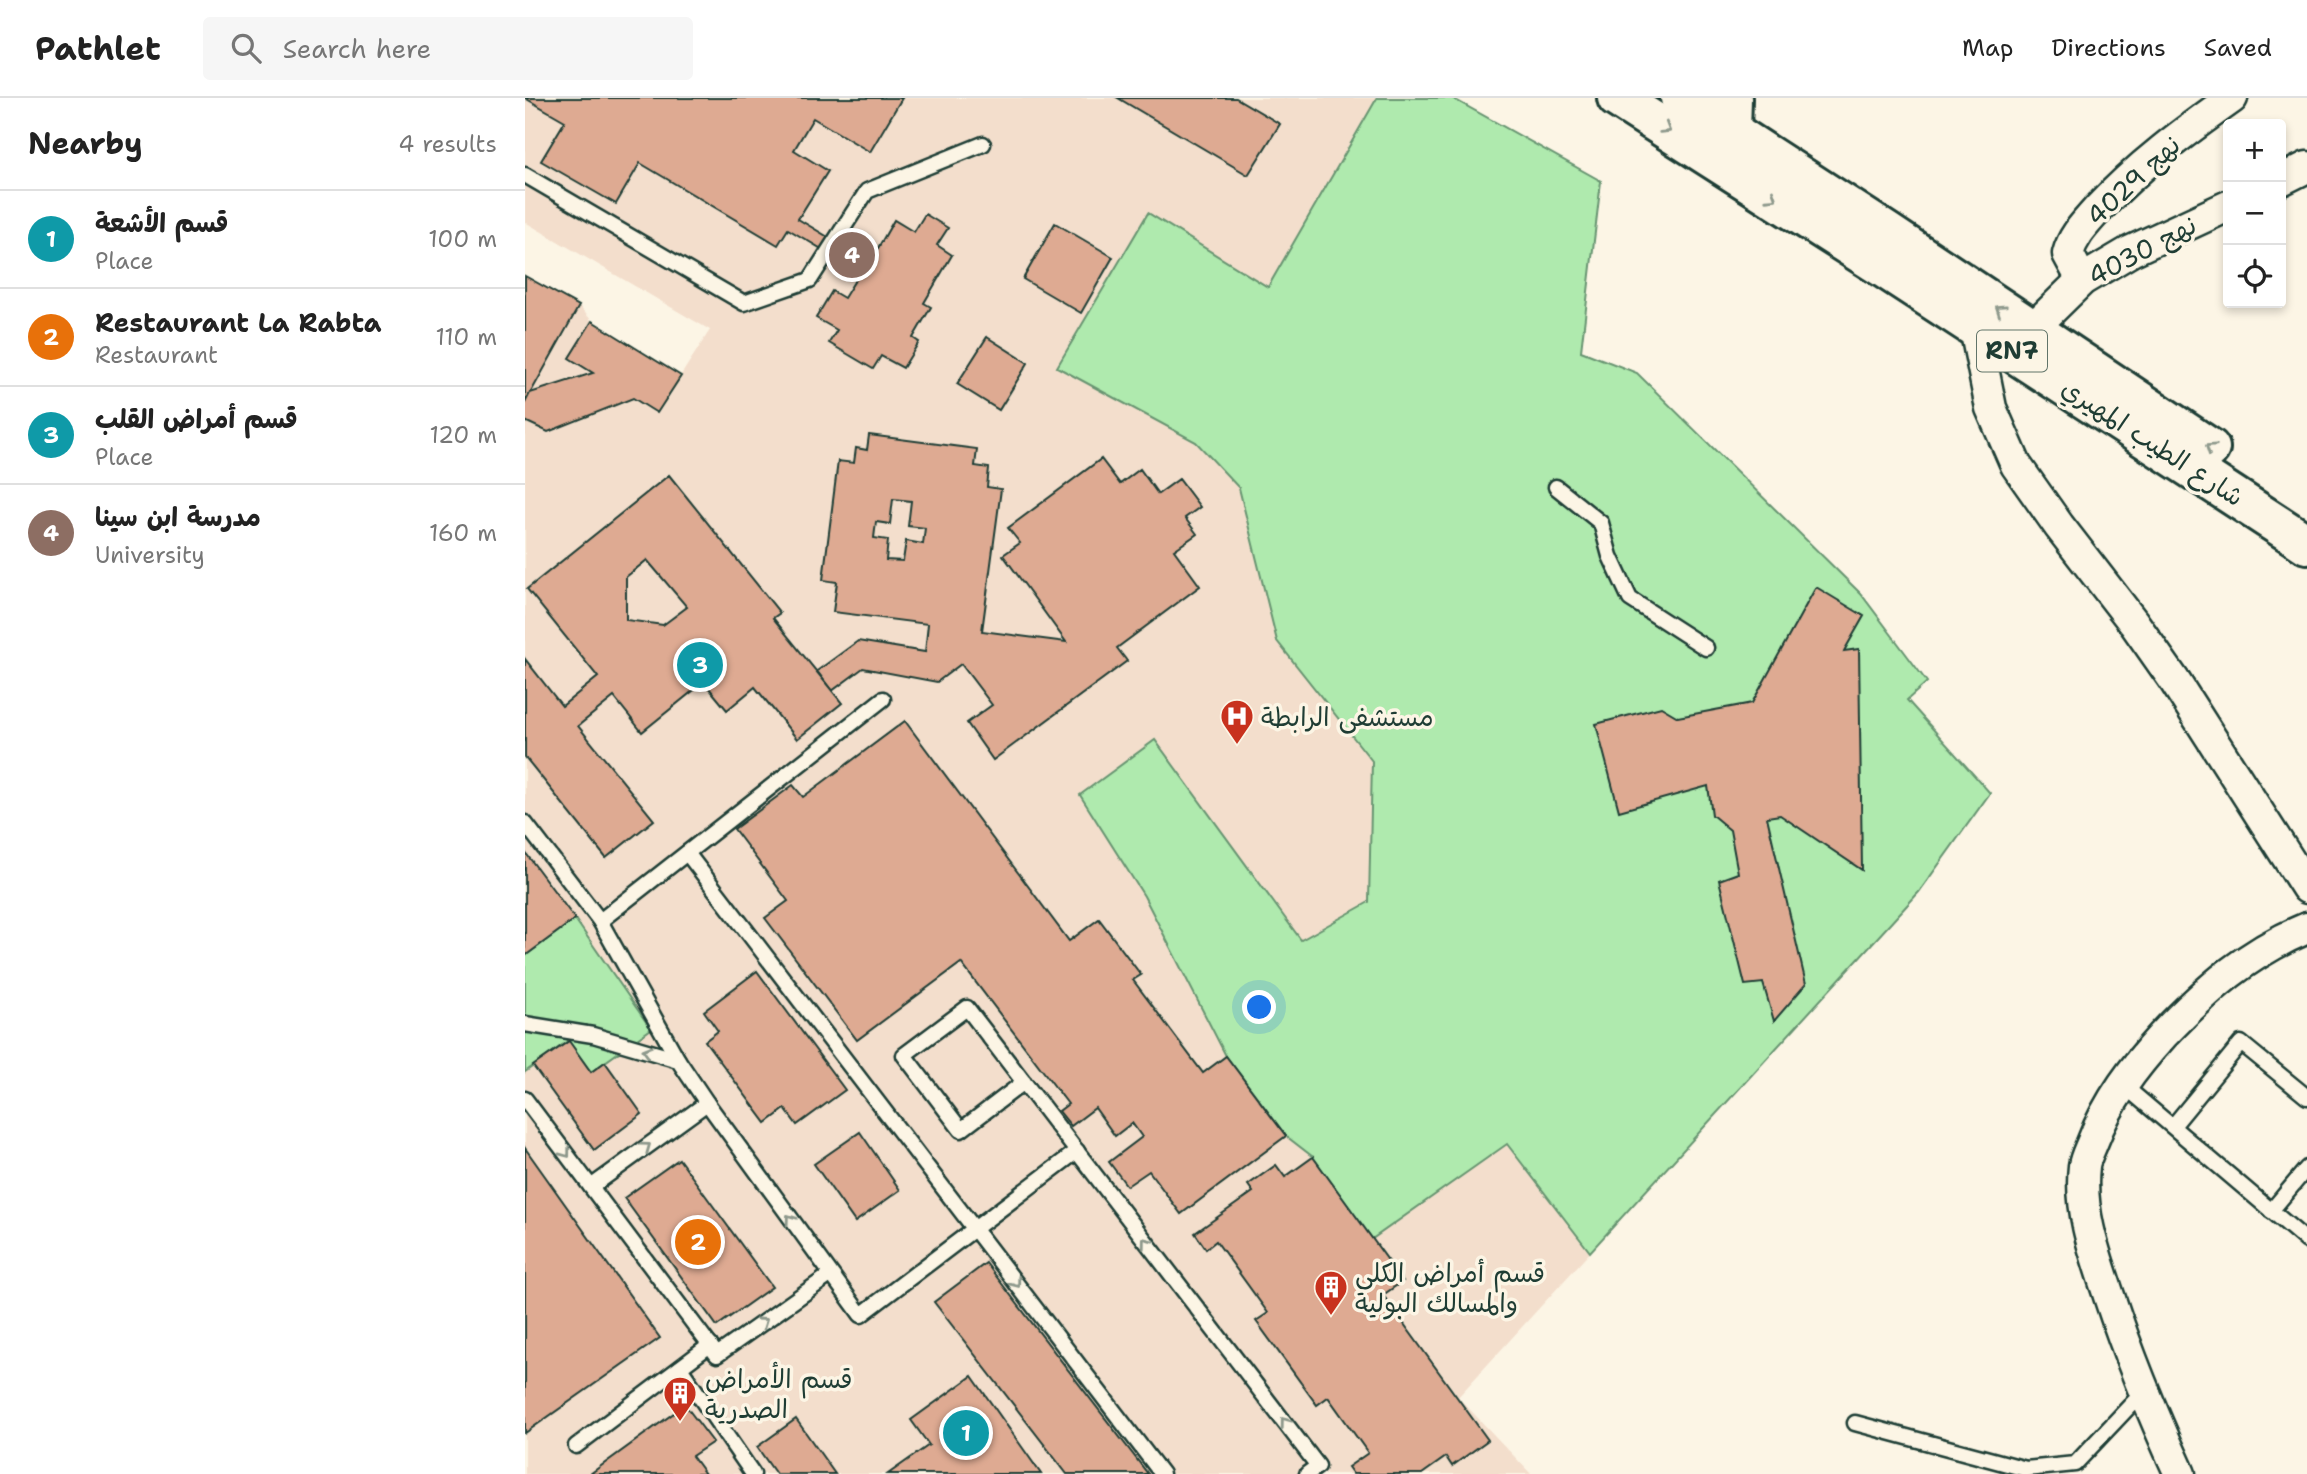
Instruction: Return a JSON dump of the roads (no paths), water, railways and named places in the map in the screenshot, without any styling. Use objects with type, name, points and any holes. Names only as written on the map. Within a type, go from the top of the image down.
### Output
[{"type":"main road","name":"RN7","points":[[1617,98],[1726,130]]},
{"type":"main road","name":"RN7","points":[[1680,98],[1726,130]]},
{"type":"main road","name":"شارع الطيب المهيري","points":[[1726,130],[1975,328],[2307,544]]},
{"type":"main road","name":"شارع الطيب المهيري","points":[[1726,130],[1888,233],[2307,514]]},
{"type":"street","name":"نهج 4029","points":[[2082,280],[2068,254],[2079,230],[2125,181],[2174,139],[2232,98]]},
{"type":"street","points":[[2286,178],[2307,167]]},
{"type":"street","name":"نهج 4030","points":[[2031,330],[2082,280],[2131,251],[2223,208]]},
{"type":"street","points":[[1975,328],[1991,408],[2016,465],[2174,680],[2307,888]]},
{"type":"street","points":[[2180,1474],[2143,1392],[2094,1253],[2084,1210],[2084,1164],[2099,1123],[2122,1084],[2200,996],[2251,957],[2280,939],[2307,928]]},
{"type":"lane","points":[[525,175],[744,303],[810,280],[867,191],[983,144]]},
{"type":"lane","points":[[1556,487],[1601,523],[1610,556],[1630,599],[1706,648]]},
{"type":"lane","points":[[600,921],[883,699]]},
{"type":"lane","points":[[525,823],[600,921],[678,1060],[707,1104],[861,1315],[1077,1151]]},
{"type":"lane","points":[[687,853],[1163,1474]]},
{"type":"lane","points":[[1024,1082],[961,1130],[904,1055],[967,1008],[1024,1082],[1077,1151],[1314,1471]]},
{"type":"lane","points":[[525,1024],[593,1035],[678,1060]]},
{"type":"lane","points":[[2173,1126],[2241,1043],[2307,1097]]},
{"type":"lane","points":[[2122,1084],[2307,1241]]},
{"type":"lane","points":[[525,1099],[717,1355],[830,1275]]},
{"type":"lane","points":[[591,1187],[707,1104]]},
{"type":"lane","points":[[2271,1211],[2307,1168]]},
{"type":"lane","points":[[576,1446],[710,1345]]},
{"type":"lane","points":[[680,1368],[753,1474]]},
{"type":"lane","points":[[1855,1423],[2026,1469],[2075,1464],[2143,1392]]},
{"type":"place","name":"مدرسة ابن سينا","points":[[852,255]]},
{"type":"place","name":"قسم أمراض القلب","points":[[700,665]]},
{"type":"place","name":"مستشفى الرابطة","points":[[1237,746]]},
{"type":"place","name":"Restaurant La Rabta","points":[[698,1242]]},
{"type":"place","name":"قسم أمراض الكلى والمسالك البولية","points":[[1331,1317]]},
{"type":"place","name":"قسم الأمراض الصدرية","points":[[680,1423]]},
{"type":"place","name":"قسم الأشعة","points":[[966,1433]]}]
